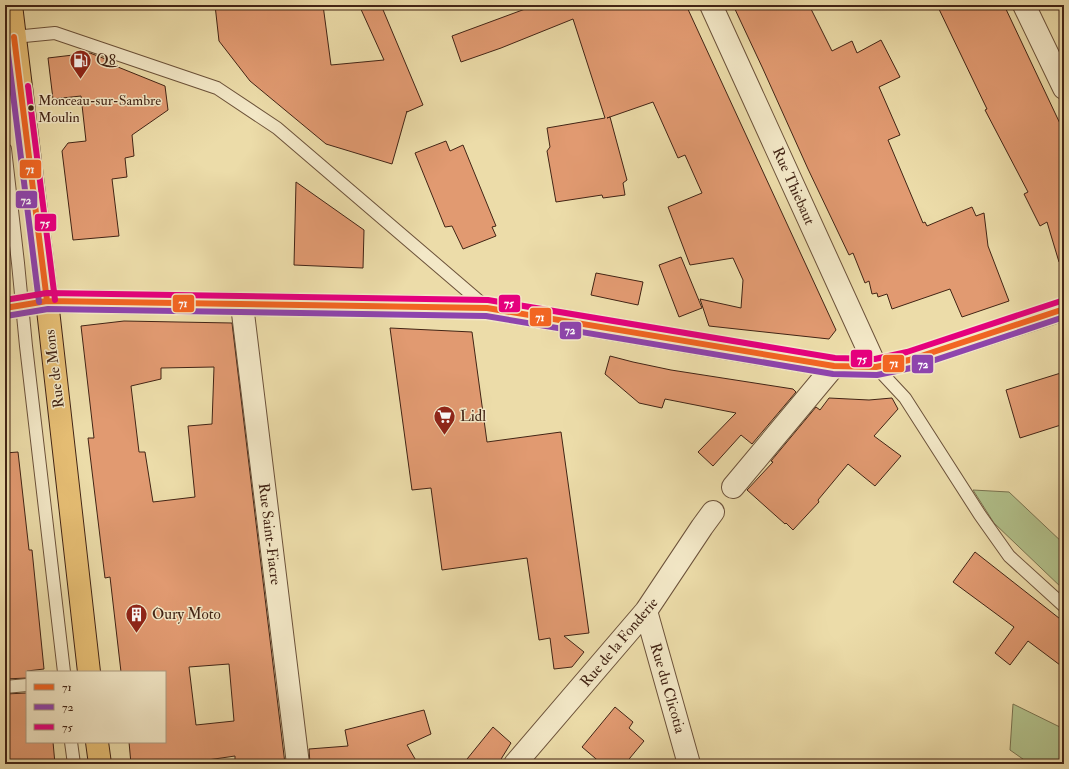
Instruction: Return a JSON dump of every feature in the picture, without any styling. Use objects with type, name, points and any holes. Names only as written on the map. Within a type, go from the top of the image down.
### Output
[{"type":"main road","name":"Rue de Mons","points":[[11,16],[47,301],[89,671]]},
{"type":"main road","points":[[97,743],[100,764]]},
{"type":"street","name":"Rue Thiebaut","points":[[711,5],[876,367]]},
{"type":"street","points":[[1024,5],[1064,88]]},
{"type":"street","points":[[47,301],[487,308],[834,366],[876,367],[909,360],[1064,309]]},
{"type":"street","name":"Rue Saint-Fiacre","points":[[242,305],[298,764]]},
{"type":"street","points":[[733,487],[834,366]]},
{"type":"street","name":"Rue de la Fonderie","points":[[515,764],[646,611],[713,512]]},
{"type":"street","name":"Rue du Clicotia","points":[[646,611],[689,764]]},
{"type":"lane","points":[[11,16],[55,33],[217,88],[277,128],[487,308]]},
{"type":"lane","points":[[5,149],[64,671]]},
{"type":"lane","points":[[5,308],[47,301]]},
{"type":"lane","points":[[876,367],[905,398],[980,515],[1009,556],[1064,606]]},
{"type":"lane","points":[[5,687],[26,684]]},
{"type":"lane","points":[[72,743],[74,764]]},
{"type":"green space","points":[[973,490],[1009,492],[1064,544],[1064,590],[994,523]]},
{"type":"green space","points":[[1013,704],[1064,729],[1064,764],[1030,764],[1010,750]]},
{"type":"building","points":[[215,5],[323,5],[331,65],[384,60],[359,5],[381,5],[423,105],[407,111],[392,164],[326,144],[250,81],[219,41]]},
{"type":"building","points":[[536,5],[686,5],[836,330],[829,339],[709,326],[700,299],[741,308],[743,280],[733,258],[690,265],[668,207],[702,193],[685,155],[678,158],[653,102],[607,118],[610,117],[627,180],[623,183],[625,195],[603,198],[602,195],[556,202],[547,151],[550,147],[547,128],[605,118],[573,19],[501,48],[461,62],[452,36]]},
{"type":"building","points":[[733,5],[809,5],[832,51],[852,41],[857,53],[881,40],[900,77],[879,87],[900,135],[888,140],[923,223],[925,222],[927,226],[972,207],[976,216],[984,213],[988,246],[1009,301],[962,317],[950,289],[892,309],[887,294],[878,297],[877,293],[872,294],[869,281],[865,283],[853,253],[849,255]]},
{"type":"building","points":[[937,5],[1004,5],[1064,132],[1064,261],[1059,262],[1047,222],[1040,226],[1024,194],[1028,192],[985,110],[987,109]]},
{"type":"building","points":[[90,53],[108,60],[108,63],[165,86],[168,110],[132,135],[134,156],[125,158],[127,177],[112,179],[119,236],[73,240],[62,151],[68,143],[86,141],[81,96],[53,99],[48,58]]},
{"type":"building","points":[[446,141],[450,151],[463,145],[496,226],[492,227],[496,236],[463,249],[452,226],[445,227],[415,153]]},
{"type":"building","points":[[296,182],[364,230],[363,268],[294,265]]},
{"type":"building","points":[[681,257],[702,308],[679,317],[659,265]]},
{"type":"building","points":[[596,273],[643,282],[638,305],[591,295]]},
{"type":"building","points":[[124,321],[232,323],[285,764],[235,764],[235,756],[180,764],[131,764],[129,743],[166,743],[166,671],[121,671],[110,577],[105,578],[88,438],[94,438],[81,326]],"holes":[[[214,367],[212,424],[188,426],[195,497],[153,502],[145,452],[139,452],[131,386],[161,379],[161,368]],[[229,664],[234,721],[196,725],[189,667]]]},
{"type":"building","name":"Lidl","points":[[390,328],[472,332],[487,442],[561,432],[589,633],[564,636],[584,652],[572,667],[554,669],[550,638],[539,640],[527,558],[442,570],[431,488],[412,490]]},
{"type":"building","points":[[610,356],[671,370],[793,389],[796,392],[752,444],[741,435],[713,466],[698,452],[736,413],[665,399],[662,408],[639,403],[605,374]]},
{"type":"building","points":[[1064,372],[1064,424],[1020,438],[1006,390]]},
{"type":"building","points":[[829,398],[869,400],[892,398],[898,409],[874,436],[901,456],[875,486],[848,464],[818,500],[819,502],[793,530],[747,490],[773,462],[771,461],[816,407],[820,410]]},
{"type":"building","points":[[18,452],[29,550],[32,550],[44,669],[26,671],[26,678],[5,679],[5,453]]},
{"type":"building","points":[[975,552],[1064,622],[1064,668],[1028,641],[1010,665],[995,653],[1014,627],[953,582]]},
{"type":"building","points":[[26,693],[26,743],[53,743],[55,764],[5,764],[5,694]]},
{"type":"building","points":[[615,707],[633,722],[629,728],[644,741],[625,764],[602,764],[582,747]]},
{"type":"building","points":[[424,710],[431,734],[407,745],[418,764],[310,764],[309,749],[348,746],[345,730]]},
{"type":"building","points":[[493,727],[511,743],[498,764],[463,764]]},
{"type":"transit line","name":"71","points":[[14,37],[47,301]]},
{"type":"transit line","name":"72","points":[[6,38],[39,302]]},
{"type":"transit line","name":"75","points":[[28,86],[55,300]]},
{"type":"transit line","name":"75","points":[[5,300],[47,293],[488,300],[835,358],[875,359],[907,352],[1061,301]]},
{"type":"transit line","name":"71","points":[[5,308],[47,301],[487,308],[834,366],[876,367],[909,360],[1064,309]]},
{"type":"transit line","name":"72","points":[[6,316],[48,309],[486,316],[833,374],[877,375],[911,368],[1064,317]]},
{"type":"place","name":"Q8","points":[[80,80]]},
{"type":"place","name":"Monceau-sur-Sambre Moulin","points":[[31,108]]},
{"type":"place","name":"Lidl","points":[[445,436]]},
{"type":"place","name":"Oury Moto","points":[[137,634]]}]
